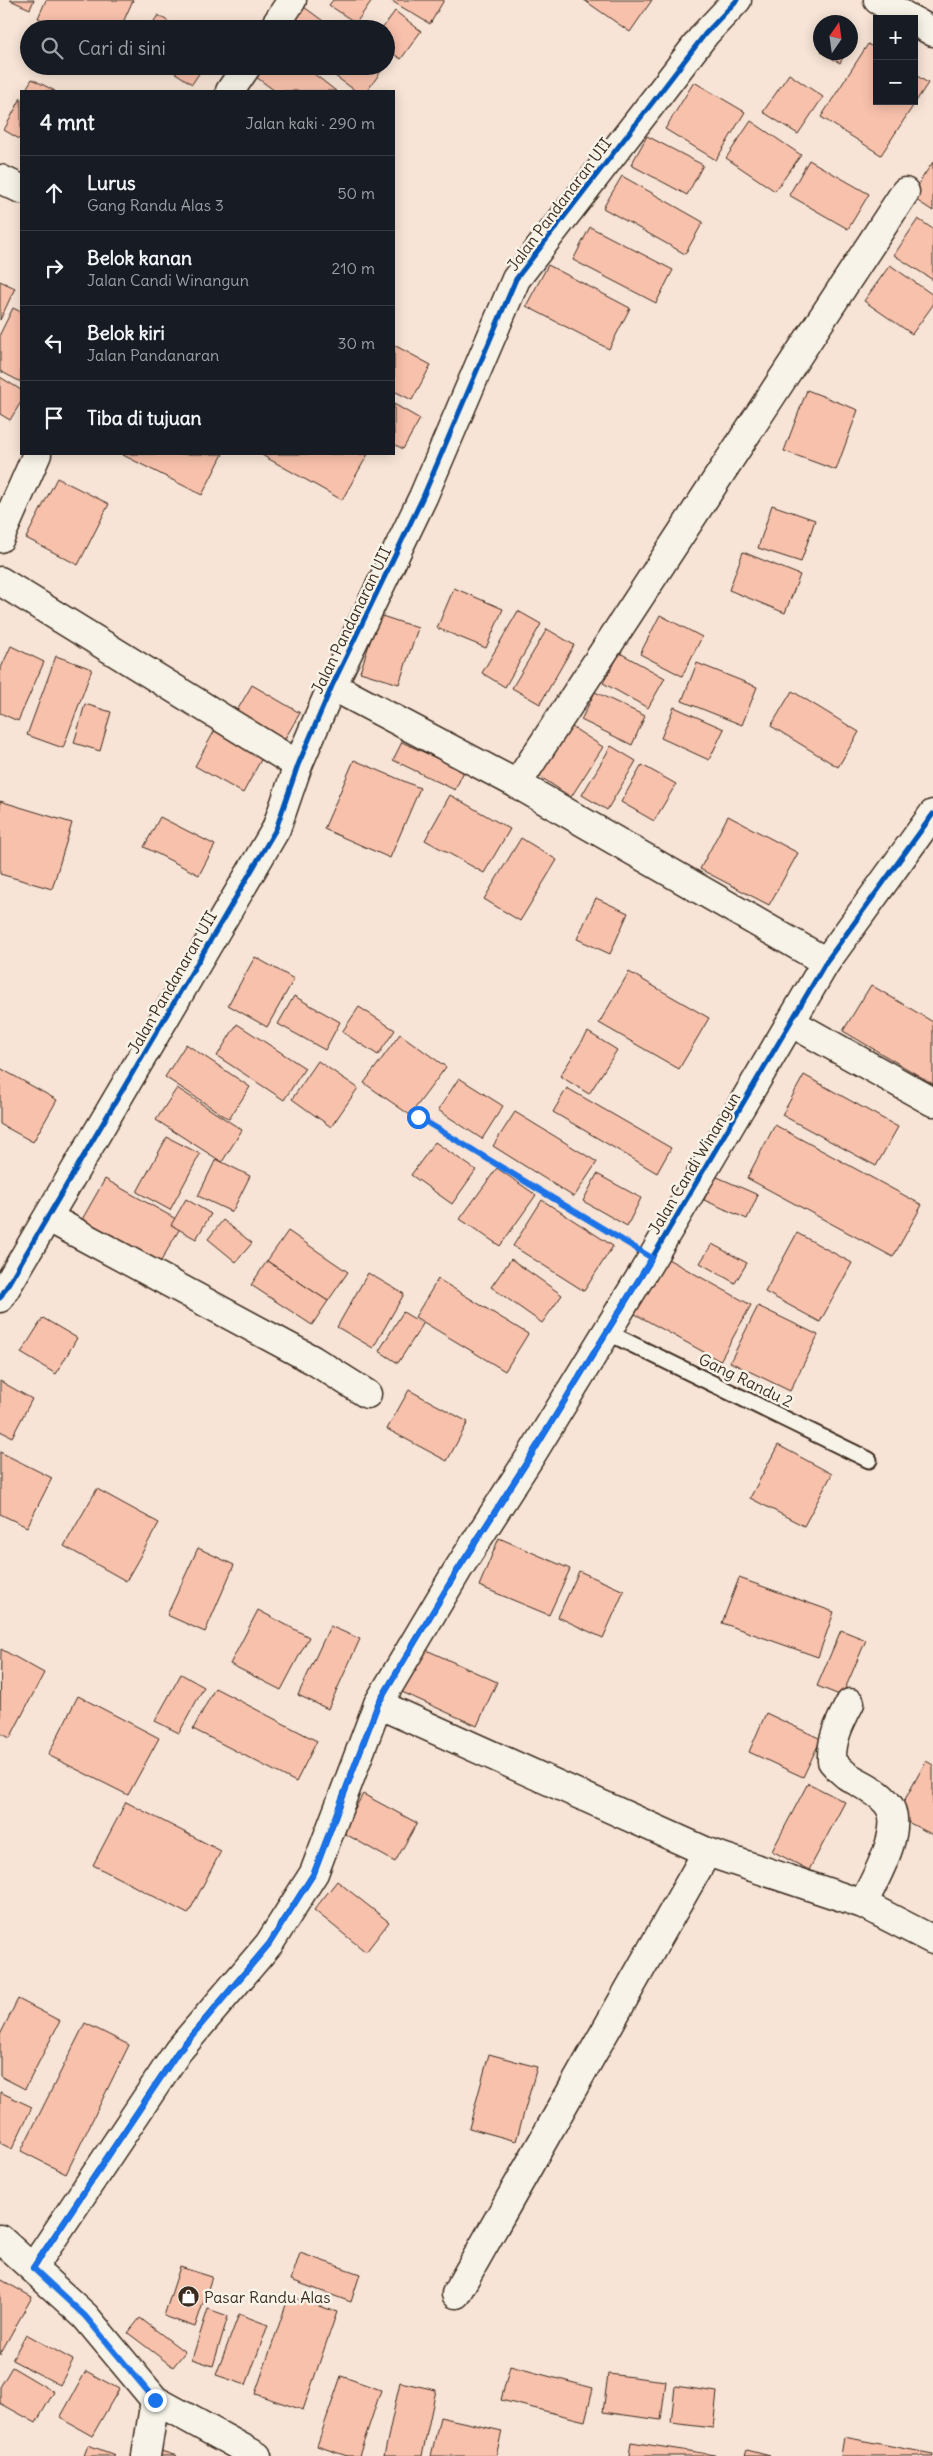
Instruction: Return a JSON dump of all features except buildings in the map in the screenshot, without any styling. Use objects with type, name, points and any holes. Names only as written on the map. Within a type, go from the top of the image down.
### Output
[{"type":"street","points":[[279,20],[292,0]]},
{"type":"street","name":"Jalan Pandanaran UII","points":[[0,1298],[276,829],[298,765],[332,686],[423,497],[516,279],[694,48],[737,0]]},
{"type":"street","points":[[878,0],[903,15]]},
{"type":"street","points":[[918,23],[933,32]]},
{"type":"street","points":[[231,90],[241,75]]},
{"type":"street","points":[[0,179],[20,189]]},
{"type":"street","points":[[518,784],[905,192]]},
{"type":"street","points":[[0,538],[37,455]]},
{"type":"street","points":[[0,581],[298,765]]},
{"type":"street","points":[[332,686],[518,784],[826,962]]},
{"type":"street","name":"Jalan Candi Winangun","points":[[33,2268],[178,2052],[269,1944],[314,1873],[378,1704],[457,1571],[652,1258],[792,1023],[826,962],[933,814]]},
{"type":"street","points":[[792,1023],[933,1102]]},
{"type":"street","points":[[48,1218],[313,1360],[367,1394]]},
{"type":"street","points":[[850,1703],[839,1724],[831,1747],[832,1761],[845,1774],[868,1787],[887,1803],[894,1816],[893,1835],[863,1904]]},
{"type":"street","points":[[378,1704],[708,1852],[863,1904],[933,1940]]},
{"type":"street","points":[[456,2294],[708,1852]]},
{"type":"street","points":[[0,2239],[85,2316],[155,2400],[257,2456]]},
{"type":"street","points":[[146,2456],[155,2400]]},
{"type":"lane","name":"Gang Randu 2","points":[[607,1332],[869,1460]]},
{"type":"path","points":[[418,1117],[652,1258]]},
{"type":"cycle path","points":[[0,1298],[276,829],[298,765],[332,686],[423,497],[516,279],[705,34],[737,0]]},
{"type":"cycle path","points":[[33,2268],[178,2051],[269,1944],[314,1873],[378,1704],[457,1571],[532,1454],[652,1258],[826,962],[933,814]]},
{"type":"place","name":"Pasar Randu Alas","points":[[188,2297]]},
{"type":"route","points":[[155,2400],[85,2316],[33,2268],[178,2052],[269,1944],[314,1873],[378,1704],[457,1571],[532,1454],[652,1258],[418,1117]]}]
